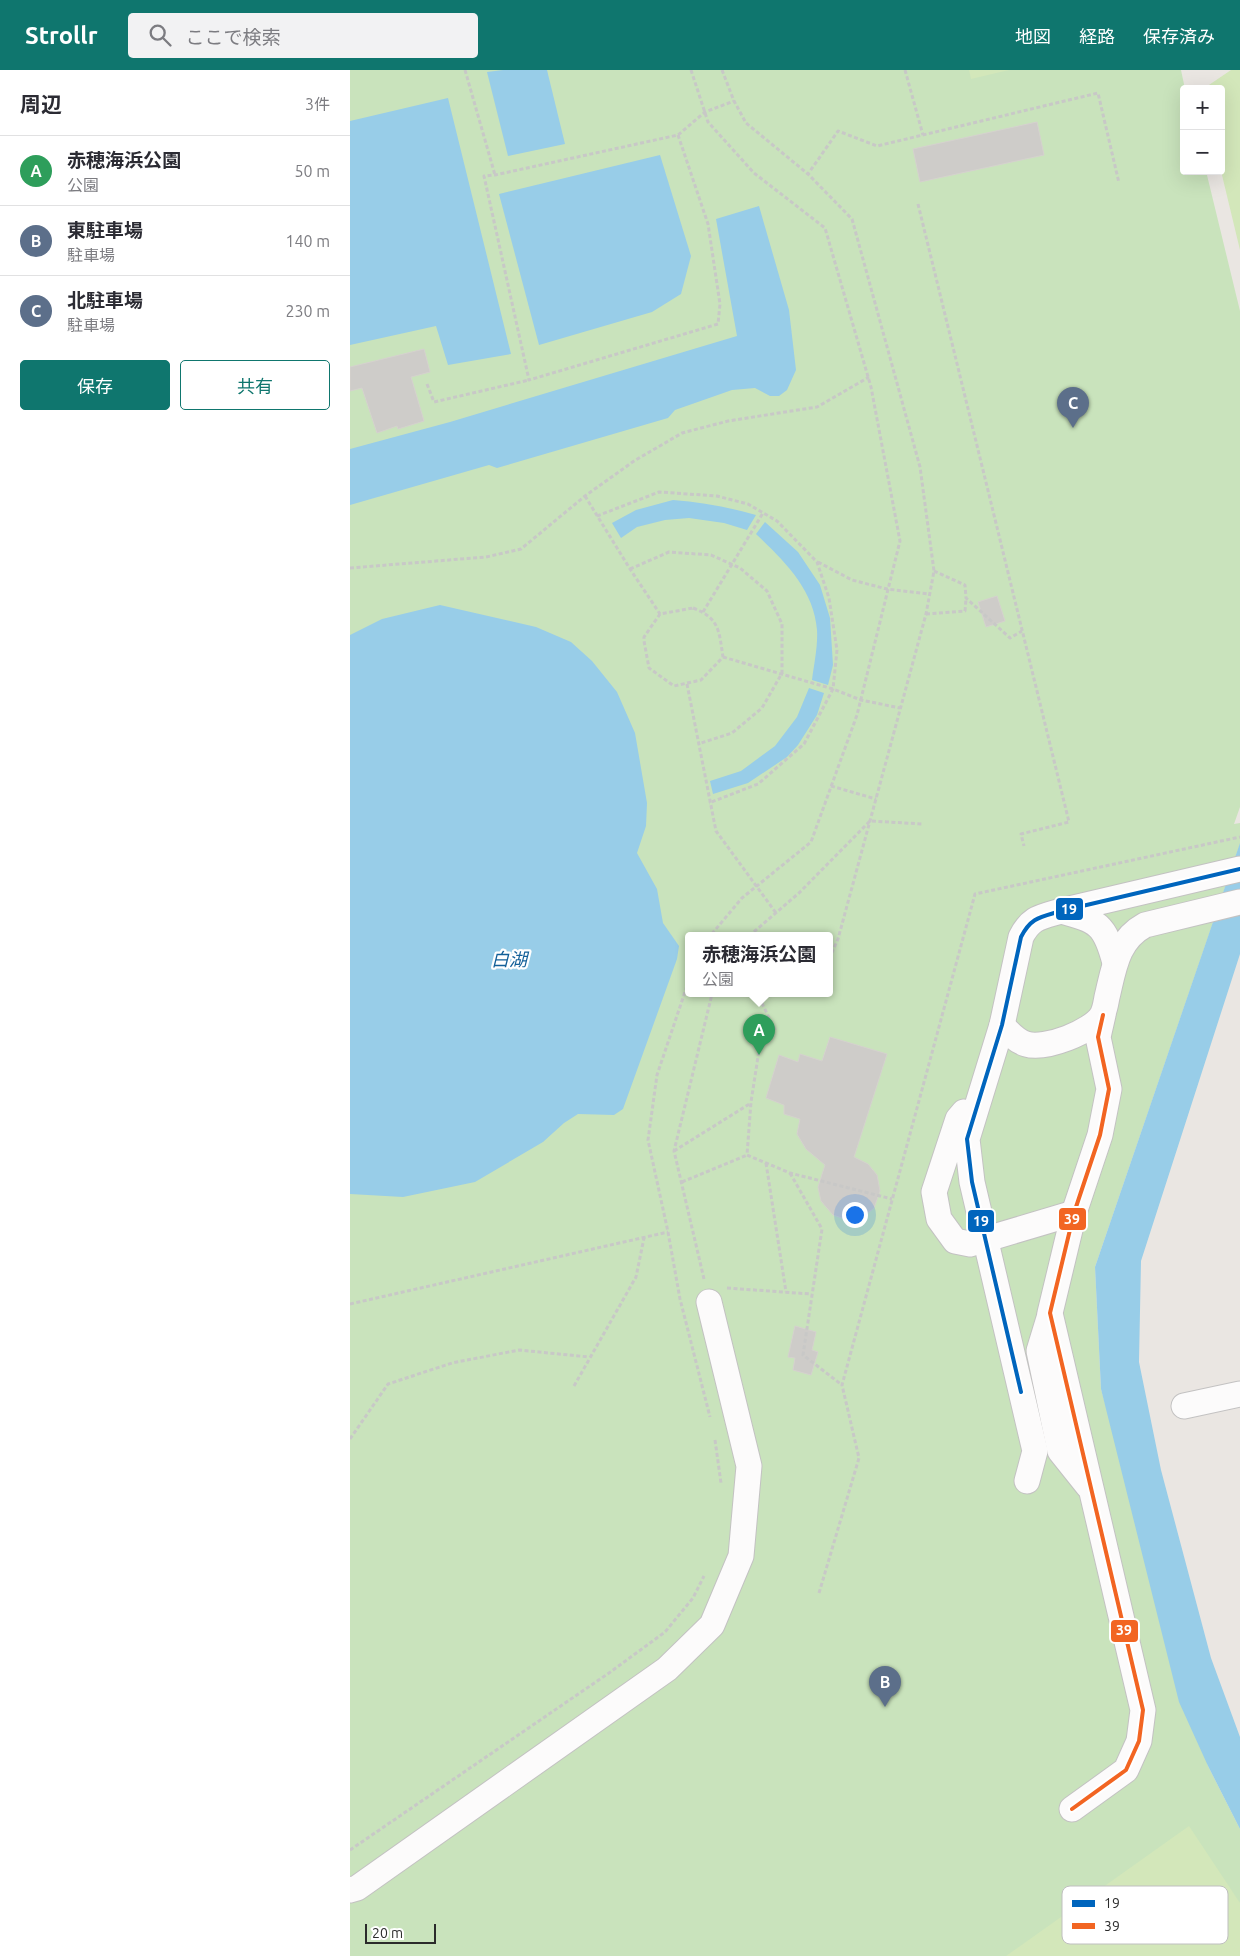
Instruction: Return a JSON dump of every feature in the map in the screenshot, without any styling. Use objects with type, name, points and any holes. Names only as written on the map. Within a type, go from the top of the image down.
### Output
[{"type":"street","points":[[1027,1481],[1035,1451],[972,1182],[967,1138],[1002,1026],[1021,937],[1026,926],[1034,920],[1061,911],[1231,871]]},
{"type":"street","points":[[1110,900],[1145,925]]},
{"type":"street","points":[[1072,1809],[1126,1770],[1139,1741],[1143,1710],[1093,1492],[1060,1450],[1039,1351],[1074,1213],[1100,1135],[1109,1089],[1098,1037],[1115,963],[1120,950],[1129,936],[1145,925],[1240,902]]},
{"type":"street","points":[[1061,911],[1088,918],[1097,924],[1107,936],[1115,963]]},
{"type":"street","points":[[1002,1026],[1018,1040],[1034,1045],[1056,1041],[1077,1034],[1095,1024],[1103,1014]]},
{"type":"street","points":[[981,1096],[958,1119],[934,1192],[939,1219],[955,1241],[970,1244],[1074,1213]]},
{"type":"street","points":[[350,1890],[357,1888],[667,1669],[712,1625],[742,1556],[749,1466],[707,1294]]},
{"type":"street","points":[[1184,1406],[1240,1394]]},
{"type":"path","points":[[465,70],[495,175]]},
{"type":"path","points":[[691,70],[708,122],[754,173],[825,228],[869,377],[900,541],[857,715],[811,842],[742,898],[713,932]]},
{"type":"path","points":[[722,70],[734,101],[746,123],[808,174],[852,219],[920,467],[934,571],[926,614],[838,939],[833,950]]},
{"type":"path","points":[[904,70],[923,135]]},
{"type":"path","points":[[808,174],[838,131],[877,146],[1098,93],[1119,183]]},
{"type":"path","points":[[529,380],[484,176],[678,135],[705,112],[734,101]]},
{"type":"path","points":[[427,384],[434,402],[529,380],[718,324],[720,304],[708,224],[678,135]]},
{"type":"path","points":[[918,204],[1069,822],[1021,834],[1024,846]]},
{"type":"path","points":[[350,568],[486,557],[521,549],[585,496],[634,461],[682,433],[728,420],[817,407],[869,377]]},
{"type":"path","points":[[597,516],[659,492],[717,496],[748,504],[777,521],[817,562],[852,580],[887,589],[929,594]]},
{"type":"path","points":[[585,496],[660,614]]},
{"type":"path","points":[[703,612],[763,513]]},
{"type":"path","points":[[630,569],[669,552],[711,555],[740,568],[767,591],[782,624],[782,673],[762,708],[732,733],[698,744]]},
{"type":"path","points":[[709,803],[758,784],[804,744],[833,689],[837,650],[829,598],[817,562]]},
{"type":"path","points":[[926,614],[965,611],[965,585],[934,571]]},
{"type":"path","points":[[966,598],[1010,638],[1022,631]]},
{"type":"path","points":[[693,608],[703,612],[718,626],[723,657],[701,680],[674,686],[649,668],[644,641],[660,614],[693,608]]},
{"type":"path","points":[[723,657],[782,673],[861,700],[900,708]]},
{"type":"path","points":[[687,684],[716,831],[755,887],[776,913]]},
{"type":"path","points":[[831,786],[876,799]]},
{"type":"path","points":[[754,932],[799,893],[870,822],[922,824]]},
{"type":"path","points":[[1234,838],[1240,837]]},
{"type":"path","points":[[685,992],[657,1075],[648,1140],[680,1299],[711,1422]]},
{"type":"path","points":[[711,997],[674,1151],[707,1294],[786,1292],[811,1294]]},
{"type":"path","points":[[747,1155],[751,1102],[760,1044],[775,1030],[759,997]]},
{"type":"path","points":[[674,1151],[751,1102]]},
{"type":"path","points":[[682,1182],[747,1155],[790,1173],[892,1199]]},
{"type":"path","points":[[766,1163],[786,1292]]},
{"type":"path","points":[[790,1173],[822,1229],[802,1355],[842,1385]]},
{"type":"path","points":[[350,1304],[668,1232]]},
{"type":"path","points":[[574,1386],[636,1277],[644,1238]]},
{"type":"path","points":[[350,1440],[388,1384],[452,1362],[519,1350],[589,1357]]},
{"type":"path","points":[[713,1432],[722,1490]]},
{"type":"path","points":[[350,1850],[609,1673],[665,1632],[693,1598],[708,1568]]},
{"type":"green space","points":[[350,70],[1181,70],[1184,85],[1180,85],[1180,175],[1207,175],[1240,311],[1240,807],[1234,824],[1240,823],[1240,844],[1095,1267],[1101,1389],[1208,1766],[1240,1829],[1240,1956],[350,1956]]},
{"type":"green space","points":[[969,70],[1009,70],[971,79]]},
{"type":"green space","points":[[1231,70],[1240,70],[1240,250],[1222,175],[1225,175],[1225,85],[1209,85]]},
{"type":"green space","points":[[1189,1826],[1240,1903],[1240,1956],[1006,1956],[1062,1916],[1062,1944],[1228,1944],[1228,1886],[1105,1886]]},
{"type":"water","points":[[547,70],[565,144],[508,156],[487,72]]},
{"type":"water","points":[[448,98],[511,354],[448,365],[436,326],[350,345],[350,121]]},
{"type":"water","points":[[660,155],[691,256],[681,294],[652,312],[539,345],[499,194]]},
{"type":"water","points":[[759,206],[789,310],[796,370],[787,390],[779,396],[770,396],[755,388],[732,390],[675,410],[668,418],[497,468],[489,465],[350,505],[350,449],[450,422],[737,336],[716,219]]},
{"type":"water","points":[[673,500],[714,505],[756,515],[747,530],[724,523],[689,518],[665,520],[637,527],[621,538],[612,523],[636,510]]},
{"type":"water","points":[[765,522],[798,552],[820,585],[830,618],[833,665],[828,685],[812,680],[817,630],[815,615],[810,601],[796,576],[756,534]]},
{"type":"water","name":"白湖","points":[[440,605],[536,627],[571,642],[592,661],[617,692],[635,733],[647,803],[646,826],[637,853],[657,889],[663,923],[679,946],[677,959],[623,1109],[614,1115],[578,1114],[564,1123],[543,1142],[475,1182],[403,1197],[350,1194],[350,635],[382,619]]},
{"type":"water","points":[[809,688],[824,693],[817,715],[798,745],[787,757],[748,783],[713,794],[710,781],[741,771],[775,746],[797,717]]},
{"type":"water","points":[[1240,843],[1240,954],[1141,1261],[1139,1362],[1161,1470],[1211,1658],[1240,1737],[1240,1829],[1208,1766],[1179,1702],[1101,1389],[1095,1267]]},
{"type":"building","points":[[1037,122],[1044,155],[920,182],[913,149]]},
{"type":"building","points":[[424,349],[430,372],[411,377],[424,421],[398,429],[397,426],[377,433],[362,388],[350,391],[350,367]]},
{"type":"building","points":[[997,596],[1005,621],[986,627],[978,602]]},
{"type":"building","points":[[830,1037],[887,1054],[854,1157],[868,1164],[877,1175],[880,1191],[874,1208],[864,1216],[845,1219],[833,1215],[821,1201],[818,1187],[825,1165],[806,1149],[797,1134],[800,1119],[784,1114],[784,1105],[766,1098],[779,1055],[798,1062],[800,1054],[822,1061]]},
{"type":"building","points":[[795,1326],[816,1332],[812,1350],[818,1352],[811,1375],[793,1370],[795,1358],[788,1357]]},
{"type":"transit line","name":"19","points":[[1021,1392],[972,1182],[967,1139],[1002,1025],[1021,937],[1029,925],[1037,919],[1048,915],[1240,869]]},
{"type":"transit line","name":"39","points":[[1072,1809],[1126,1770],[1139,1741],[1143,1710],[1050,1313],[1074,1213],[1100,1135],[1109,1089],[1098,1037],[1103,1015]]},
{"type":"place","name":"北駐車場","points":[[1073,428]]},
{"type":"place","name":"赤穂海浜公園","points":[[759,1055]]},
{"type":"place","name":"東駐車場","points":[[885,1707]]}]
